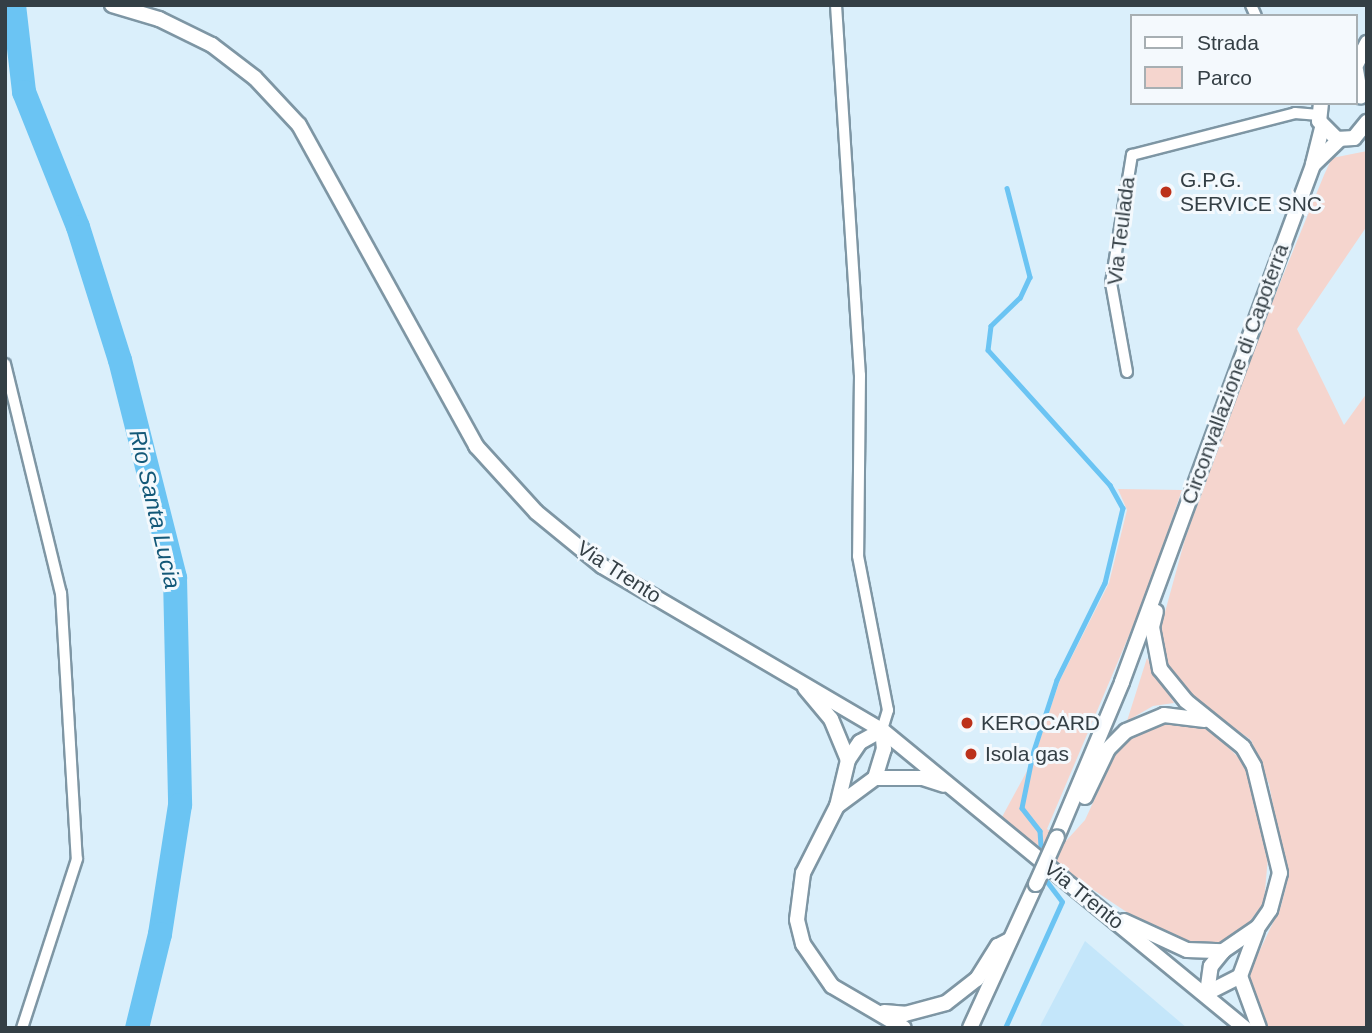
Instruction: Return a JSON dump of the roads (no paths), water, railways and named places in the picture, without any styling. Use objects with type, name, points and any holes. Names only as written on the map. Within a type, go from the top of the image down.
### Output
[{"type":"street","points":[[836,5],[860,375],[858,556],[888,710],[882,730],[884,749],[875,778],[837,806]]},
{"type":"street","name":"Via Trento","points":[[117,7],[138,9],[212,45],[254,78],[299,125],[476,446],[536,512],[602,566],[882,730],[1207,993],[1245,1028]]},
{"type":"street","points":[[1358,63],[1367,43]]},
{"type":"street","points":[[1358,80],[1361,99]]},
{"type":"street","points":[[1319,112],[1354,139]]},
{"type":"street","name":"Circonvallazione di Capoterra","points":[[1168,559],[1313,165],[1319,112]]},
{"type":"street","name":"Via Teulada","points":[[1126,372],[1111,283],[1132,155],[1295,113],[1319,112]]},
{"type":"street","points":[[1313,165],[1354,139],[1367,122]]},
{"type":"street","points":[[5,364],[61,593],[77,859],[22,1028]]},
{"type":"street","points":[[1168,559],[1169,576],[1152,627],[1154,648],[1172,687],[1243,747],[1254,766],[1279,856],[1278,890],[1258,927],[1240,976],[1259,1028]]},
{"type":"street","points":[[970,1028],[1069,813],[1168,559]]},
{"type":"street","points":[[797,679],[831,719],[848,760]]},
{"type":"street","points":[[1069,813],[1085,797],[1108,749],[1126,731],[1164,715],[1212,721]]},
{"type":"street","points":[[882,730],[860,742],[848,760],[837,806],[803,873],[797,920],[815,966],[851,1001],[904,1028]]},
{"type":"street","points":[[875,778],[923,778],[954,788]]},
{"type":"street","points":[[1108,915],[1187,950],[1223,951]]},
{"type":"street","points":[[1207,993],[1211,966],[1223,951],[1258,927]]},
{"type":"street","points":[[874,1012],[905,1014],[946,1003],[977,979],[998,946],[1010,940]]},
{"type":"street","points":[[1207,993],[1240,976]]},
{"type":"waterway","name":"Rio Santa Lucia","points":[[14,5],[24,92],[78,227],[120,360],[175,578],[180,805],[160,934],[137,1028]]},
{"type":"waterway","points":[[1007,188],[1030,277],[1020,298],[991,326],[988,350],[1110,485],[1123,508],[1105,583],[1057,680],[1033,754],[1022,808],[1040,831],[1041,845]]},
{"type":"waterway","points":[[1005,1028],[1062,902],[1046,881]]},
{"type":"place","name":"G.P.G. SERVICE SNC","points":[[1166,192]]},
{"type":"place","name":"KEROCARD","points":[[967,723]]},
{"type":"place","name":"Isola gas","points":[[971,754]]}]
